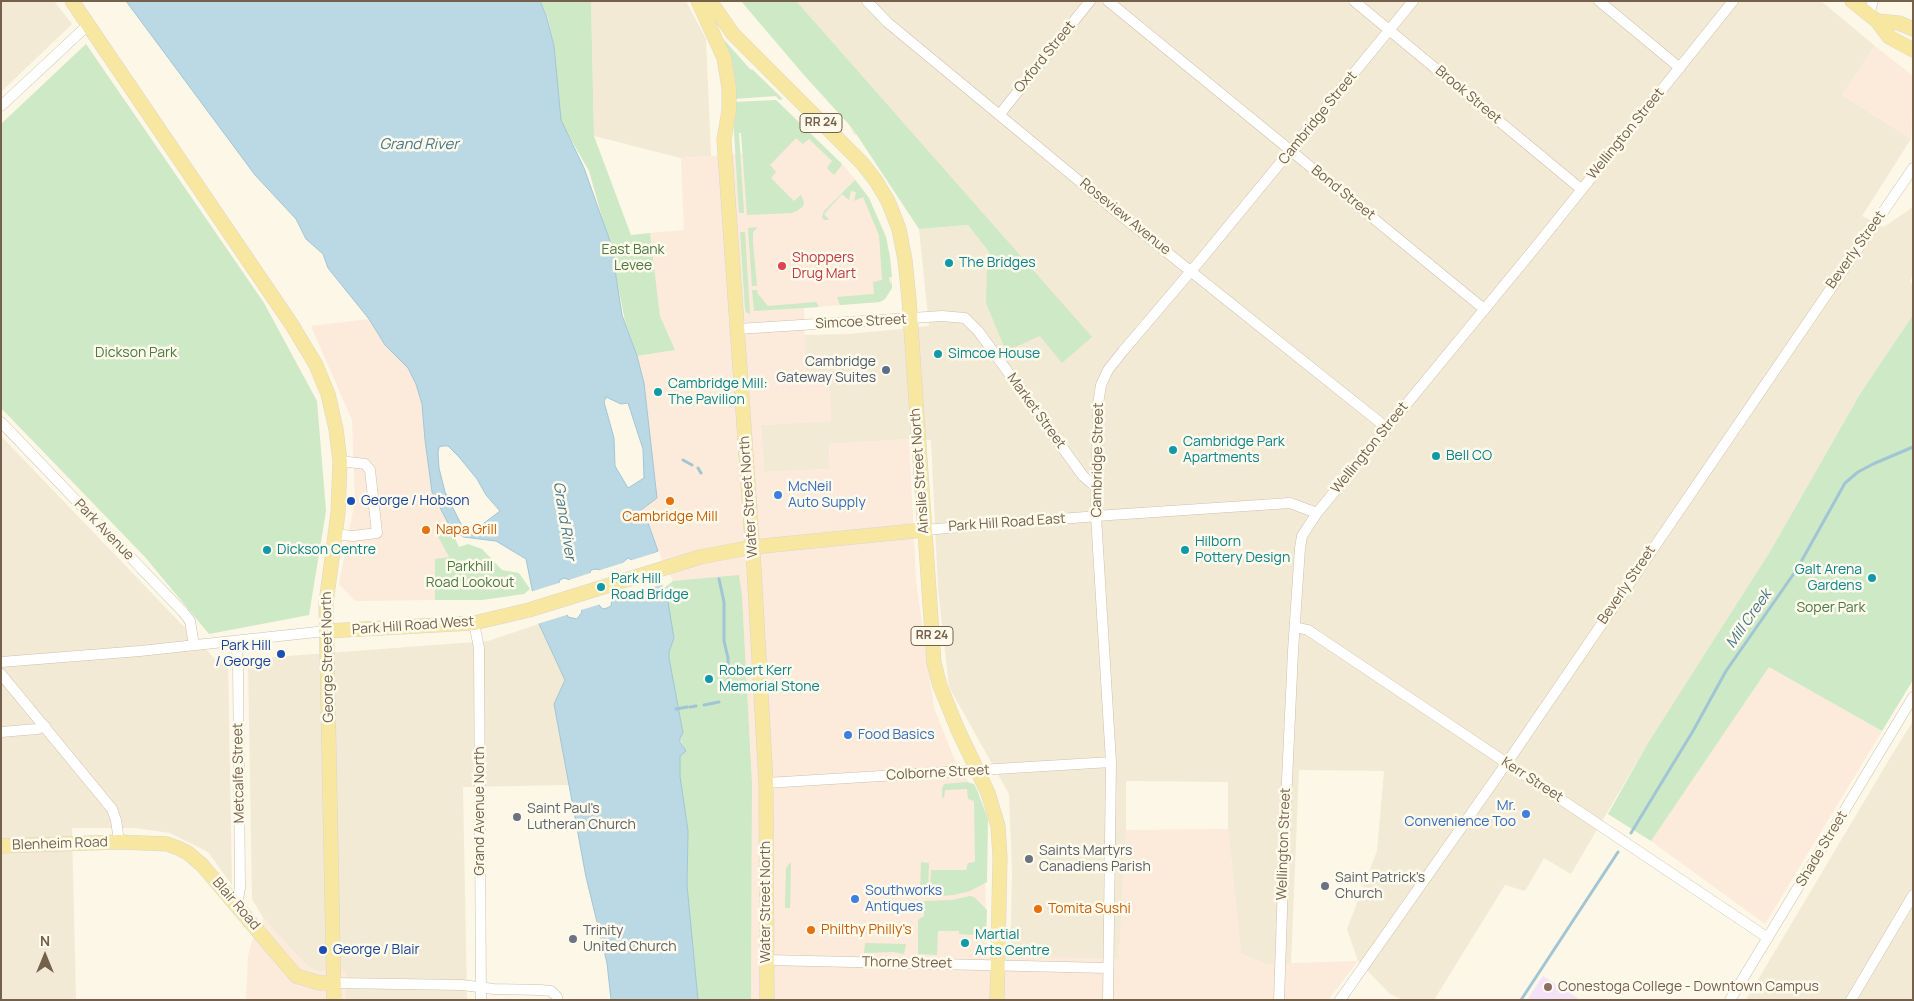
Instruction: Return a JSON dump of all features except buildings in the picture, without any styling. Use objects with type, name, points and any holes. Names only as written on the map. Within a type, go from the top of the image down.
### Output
[{"type":"main road","name":"George Street North","points":[[72,1],[292,325],[316,365],[328,394],[336,429],[340,461],[338,512],[327,585],[326,631],[334,1000]]},
{"type":"main road","name":"Water Street North","points":[[698,1],[724,58],[729,88],[729,110],[724,140],[738,329],[766,783],[767,1000]]},
{"type":"main road","name":"Ainslie Street North","points":[[710,1],[733,34],[862,163],[888,201],[899,229],[905,260],[911,319],[934,663],[940,686],[958,730],[988,793],[998,826],[1000,857],[997,1000]]},
{"type":"main road","points":[[1852,1],[1913,29]]},
{"type":"main road","points":[[1873,12],[1889,37],[1913,50]]},
{"type":"main road","name":"Park Hill Road East","points":[[667,566],[700,557],[752,547],[924,530]]},
{"type":"main road","name":"Park Hill Road West","points":[[326,631],[474,623],[529,610],[667,566]]},
{"type":"main road","name":"Blair Road","points":[[119,842],[167,844],[188,853],[202,865],[296,976],[320,983],[334,983]]},
{"type":"main road","name":"Blenheim Road","points":[[1,846],[119,842]]},
{"type":"street","name":"Roseview Avenue","points":[[867,1],[887,22],[1119,214],[1387,428]]},
{"type":"street","name":"Oxford Street","points":[[1000,114],[1090,1]]},
{"type":"street","name":"Bond Street","points":[[1108,1],[1484,309]]},
{"type":"street","name":"Brook Street","points":[[1354,1],[1581,189]]},
{"type":"street","name":"Cambridge Street","points":[[1108,1000],[1111,762],[1096,516],[1098,404],[1101,385],[1108,370],[1118,357],[1291,151],[1413,1]]},
{"type":"street","points":[[1599,1],[1680,68]]},
{"type":"street","name":"Wellington Street","points":[[1279,1000],[1285,824],[1295,627],[1300,542],[1304,531],[1733,1]]},
{"type":"street","points":[[1,106],[88,24]]},
{"type":"street","name":"Beverly Street","points":[[1340,1000],[1506,763],[1913,168]]},
{"type":"street","name":"Simcoe Street","points":[[738,329],[942,316],[965,318],[979,332]]},
{"type":"street","name":"Market Street","points":[[979,332],[1083,476],[1096,487]]},
{"type":"street","name":"Park Avenue","points":[[1,422],[183,612],[190,621],[194,645]]},
{"type":"street","points":[[334,534],[353,536],[377,533],[370,470],[366,464],[340,461]]},
{"type":"street","name":"Park Hill Road East","points":[[924,530],[1290,503],[1317,513]]},
{"type":"street","name":"Grand Avenue North","points":[[474,623],[478,648],[481,1000]]},
{"type":"street","name":"Kerr Street","points":[[1295,627],[1308,630],[1768,938]]},
{"type":"street","name":"Park Hill Road West","points":[[1,662],[140,651],[326,631]]},
{"type":"street","name":"Metcalfe Street","points":[[236,641],[238,661],[240,888],[237,905]]},
{"type":"street","points":[[1,674],[46,726],[112,809],[116,820],[119,842]]},
{"type":"street","name":"Shade Street","points":[[1730,1000],[1913,697]]},
{"type":"street","points":[[1,732],[37,729],[46,726]]},
{"type":"street","name":"Colborne Street","points":[[766,783],[1111,762]]},
{"type":"street","points":[[1851,1000],[1913,895]]},
{"type":"street","name":"Thorne Street","points":[[766,960],[1108,968]]},
{"type":"street","name":"Blair Road","points":[[334,983],[466,985],[554,995]]},
{"type":"shaded area","points":[[1,1],[54,1],[72,24],[1,92]]},
{"type":"shaded area","points":[[591,1],[686,1],[706,39],[711,156],[681,158],[594,136]]},
{"type":"shaded area","points":[[793,1],[1821,1],[1875,46],[1842,95],[1911,139],[1862,216],[1884,227],[1913,207],[1913,273],[1910,282],[1913,285],[1913,315],[1860,394],[1771,550],[1648,743],[1571,874],[1544,858],[1525,891],[1505,885],[1434,1000],[1403,1000],[1390,994],[1358,961],[1347,929],[1377,851],[1384,771],[1299,770],[1291,964],[1266,964],[1241,954],[1228,830],[1228,782],[1126,781],[1126,830],[1119,959],[1010,958],[1012,873],[1009,794],[949,687],[938,589],[931,440],[909,439],[829,444],[830,469],[764,472],[761,425],[831,421],[828,372],[805,373],[804,335],[850,334],[929,326],[919,229],[968,225],[989,252],[987,267],[1040,336],[1091,337],[904,127],[854,135]]},
{"type":"shaded area","points":[[1875,46],[1913,76],[1911,139],[1842,95]]},
{"type":"shaded area","points":[[776,100],[842,164],[869,198],[886,237],[890,257],[892,288],[885,299],[880,302],[804,308],[805,372],[828,372],[831,421],[761,425],[764,472],[830,469],[829,444],[909,439],[916,581],[934,708],[953,756],[981,803],[987,956],[1119,959],[1126,830],[1228,829],[1241,954],[1266,964],[1358,961],[1328,1000],[751,1000],[752,783],[742,595],[739,576],[673,581],[658,551],[646,517],[644,518],[641,510],[657,498],[644,383],[637,356],[675,350],[660,316],[650,233],[684,230],[681,158],[743,154],[741,133],[734,133]]},
{"type":"shaded area","points":[[369,319],[385,345],[408,368],[416,384],[422,404],[432,492],[448,523],[436,533],[449,557],[435,559],[435,600],[355,601],[339,584],[355,501],[352,420],[311,326]]},
{"type":"shaded area","points":[[1,436],[216,660],[228,659],[232,885],[208,852],[170,833],[135,828],[72,828],[76,1000],[1,1000]]},
{"type":"shaded area","points":[[539,624],[566,680],[554,704],[569,785],[463,787],[467,1000],[346,1000],[346,971],[317,971],[307,966],[264,919],[252,899],[248,659],[488,641]]},
{"type":"shaded area","points":[[1769,667],[1882,731],[1765,924],[1651,841]]},
{"type":"shaded area","points":[[1913,721],[1913,1000],[1746,1000],[1890,758]]},
{"type":"shaded area","points":[[264,919],[307,966],[317,971],[346,971],[346,1000],[246,1000],[248,956],[257,923]]},
{"type":"shaded area","name":"Conestoga College - Downtown Campus","points":[[1543,976],[1578,998],[1576,1000],[1527,1000]]},
{"type":"green space","name":"East Bank Levee","points":[[540,1],[591,1],[594,136],[631,235],[650,233],[660,316],[675,350],[637,356],[625,321],[610,245],[589,171],[560,120],[554,46],[547,15]]},
{"type":"green space","points":[[741,1],[796,1],[1092,337],[1062,363],[1040,336],[1006,351],[986,303],[989,252],[968,225],[919,229],[853,129]]},
{"type":"green space","points":[[725,41],[750,69],[783,99],[779,100],[776,96],[734,99],[733,84],[735,78],[723,42]]},
{"type":"green space","name":"Dickson Park","points":[[86,44],[264,303],[317,401],[326,511],[309,615],[209,634],[145,557],[1,408],[1,124]]},
{"type":"green space","points":[[776,100],[842,164],[834,175],[827,168],[832,161],[809,139],[803,144],[796,138],[770,165],[776,172],[771,178],[794,201],[801,195],[804,202],[803,206],[791,213],[747,215],[741,133],[739,133],[744,213],[739,213],[734,102]]},
{"type":"green space","points":[[855,180],[869,198],[886,237],[892,277],[889,277],[892,288],[885,299],[880,302],[840,305],[837,297],[874,294],[873,282],[882,280],[879,235],[863,197],[854,201],[856,192],[851,191],[849,200],[842,194],[824,214],[829,220],[824,220],[822,217],[824,211]]},
{"type":"green space","points":[[758,227],[753,232],[757,286],[752,286],[748,228]]},
{"type":"green space","points":[[740,232],[745,232],[750,314],[746,312],[745,308]]},
{"type":"green space","points":[[752,290],[757,290],[768,306],[816,302],[819,307],[754,311]]},
{"type":"green space","name":"Soper Park","points":[[1913,315],[1913,680],[1882,731],[1769,667],[1651,841],[1608,814],[1648,743],[1771,550],[1860,394]]},
{"type":"green space","name":"Parkhill Road Lookout","points":[[448,523],[459,547],[468,544],[482,549],[502,570],[519,573],[530,589],[524,594],[482,600],[435,600],[435,559],[449,557],[436,533]]},
{"type":"green space","points":[[739,575],[742,595],[752,783],[751,1000],[698,1000],[687,885],[688,831],[680,776],[680,756],[684,748],[680,738],[683,733],[669,658],[674,638],[664,588],[673,581]]},
{"type":"green space","points":[[967,782],[974,784],[988,819],[987,882],[970,891],[930,897],[931,870],[966,870],[968,863],[975,862],[974,801],[968,799],[967,789],[945,790],[944,798],[942,797],[944,784]]},
{"type":"green space","points":[[791,862],[790,908],[785,908],[786,868]]},
{"type":"green space","points":[[921,862],[929,863],[928,891],[920,892]]},
{"type":"green space","points":[[970,896],[974,897],[987,910],[986,936],[959,934],[959,931],[938,931],[937,955],[918,954],[918,920],[924,916],[924,901],[952,900]]},
{"type":"green space","points":[[865,943],[906,944],[904,954],[893,952],[864,953]]},
{"type":"water","name":"Grand River","points":[[126,1],[540,1],[546,15],[554,46],[561,120],[584,168],[611,244],[622,315],[637,356],[644,383],[657,498],[641,510],[644,518],[646,517],[658,551],[652,554],[667,596],[674,638],[669,658],[683,733],[680,742],[686,751],[680,756],[680,776],[688,831],[687,885],[698,1000],[611,1000],[607,963],[586,877],[554,704],[565,680],[539,624],[526,559],[496,541],[463,537],[448,523],[432,492],[422,404],[416,384],[408,368],[385,345],[369,319],[328,268],[323,254],[306,239],[296,219],[255,175]],"holes":[[[606,397],[621,404],[628,403],[643,449],[644,478],[628,488],[615,466],[614,438],[604,402]],[[448,446],[459,457],[500,511],[475,530],[469,531],[463,528],[445,492],[439,468],[439,447]],[[628,558],[632,560],[643,590],[643,595],[638,599],[631,595],[622,563]],[[591,570],[601,570],[612,600],[611,606],[603,609],[599,605],[590,573]],[[564,578],[570,580],[582,612],[577,619],[568,617],[559,583]]]},
{"type":"pier","points":[[661,551],[655,554],[664,584],[641,591],[629,561]]},
{"type":"pier","points":[[626,562],[633,594],[610,601],[597,571]]},
{"type":"pier","points":[[593,572],[601,604],[578,611],[566,581]]},
{"type":"pier","points":[[562,582],[570,614],[537,624],[530,592]]},
{"type":"waterway","name":"Mill Creek","points":[[1631,833],[1693,731],[1726,671],[1797,569],[1845,483],[1858,472],[1873,464],[1913,447]]},
{"type":"waterway","points":[[683,460],[692,465]]},
{"type":"waterway","points":[[698,468],[701,473]]},
{"type":"waterway","points":[[719,579],[724,602],[724,641],[728,658],[728,682],[724,692]]},
{"type":"waterway","points":[[704,705],[719,702]]},
{"type":"waterway","points":[[690,707],[696,706]]},
{"type":"waterway","points":[[676,709],[687,707]]},
{"type":"waterway","name":"Mill Creek","points":[[1521,1000],[1618,852]]},
{"type":"place","name":"The Bridges","points":[[949,263]]},
{"type":"place","name":"Shoppers Drug Mart","points":[[782,266]]},
{"type":"place","name":"Simcoe House","points":[[938,354]]},
{"type":"place","name":"Cambridge Gateway Suites","points":[[886,370]]},
{"type":"place","name":"Cambridge Mill: The Pavilion","points":[[658,392]]},
{"type":"place","name":"Cambridge Park Apartments","points":[[1173,450]]},
{"type":"place","name":"Bell CO","points":[[1436,456]]},
{"type":"place","name":"McNeil Auto Supply","points":[[778,495]]},
{"type":"place","name":"George / Hobson","points":[[351,501]]},
{"type":"place","name":"Cambridge Mill","points":[[670,501]]},
{"type":"place","name":"Napa Grill","points":[[426,530]]},
{"type":"place","name":"Dickson Centre","points":[[267,550]]},
{"type":"place","name":"Hilborn Pottery Design","points":[[1185,550]]},
{"type":"place","name":"Galt Arena Gardens","points":[[1872,578]]},
{"type":"place","name":"Park Hill Road Bridge","points":[[601,587]]},
{"type":"place","name":"Park Hill / George","points":[[281,654]]},
{"type":"place","name":"Robert Kerr Memorial Stone","points":[[709,679]]},
{"type":"place","name":"Food Basics","points":[[848,735]]},
{"type":"place","name":"Mr. Convenience Too","points":[[1526,814]]},
{"type":"place","name":"Saint Paul's Lutheran Church","points":[[517,817]]},
{"type":"place","name":"Saints Martyrs Canadiens Parish","points":[[1029,859]]},
{"type":"place","name":"Saint Patrick's Church","points":[[1325,886]]},
{"type":"place","name":"Southworks Antiques","points":[[855,899]]},
{"type":"place","name":"Tomita Sushi","points":[[1038,909]]},
{"type":"place","name":"Philthy Philly's","points":[[811,930]]},
{"type":"place","name":"Trinity United Church","points":[[573,939]]},
{"type":"place","name":"Martial Arts Centre","points":[[965,943]]},
{"type":"place","name":"George / Blair","points":[[323,950]]},
{"type":"place","name":"Conestoga College - Downtown Campus","points":[[1548,987]]}]
